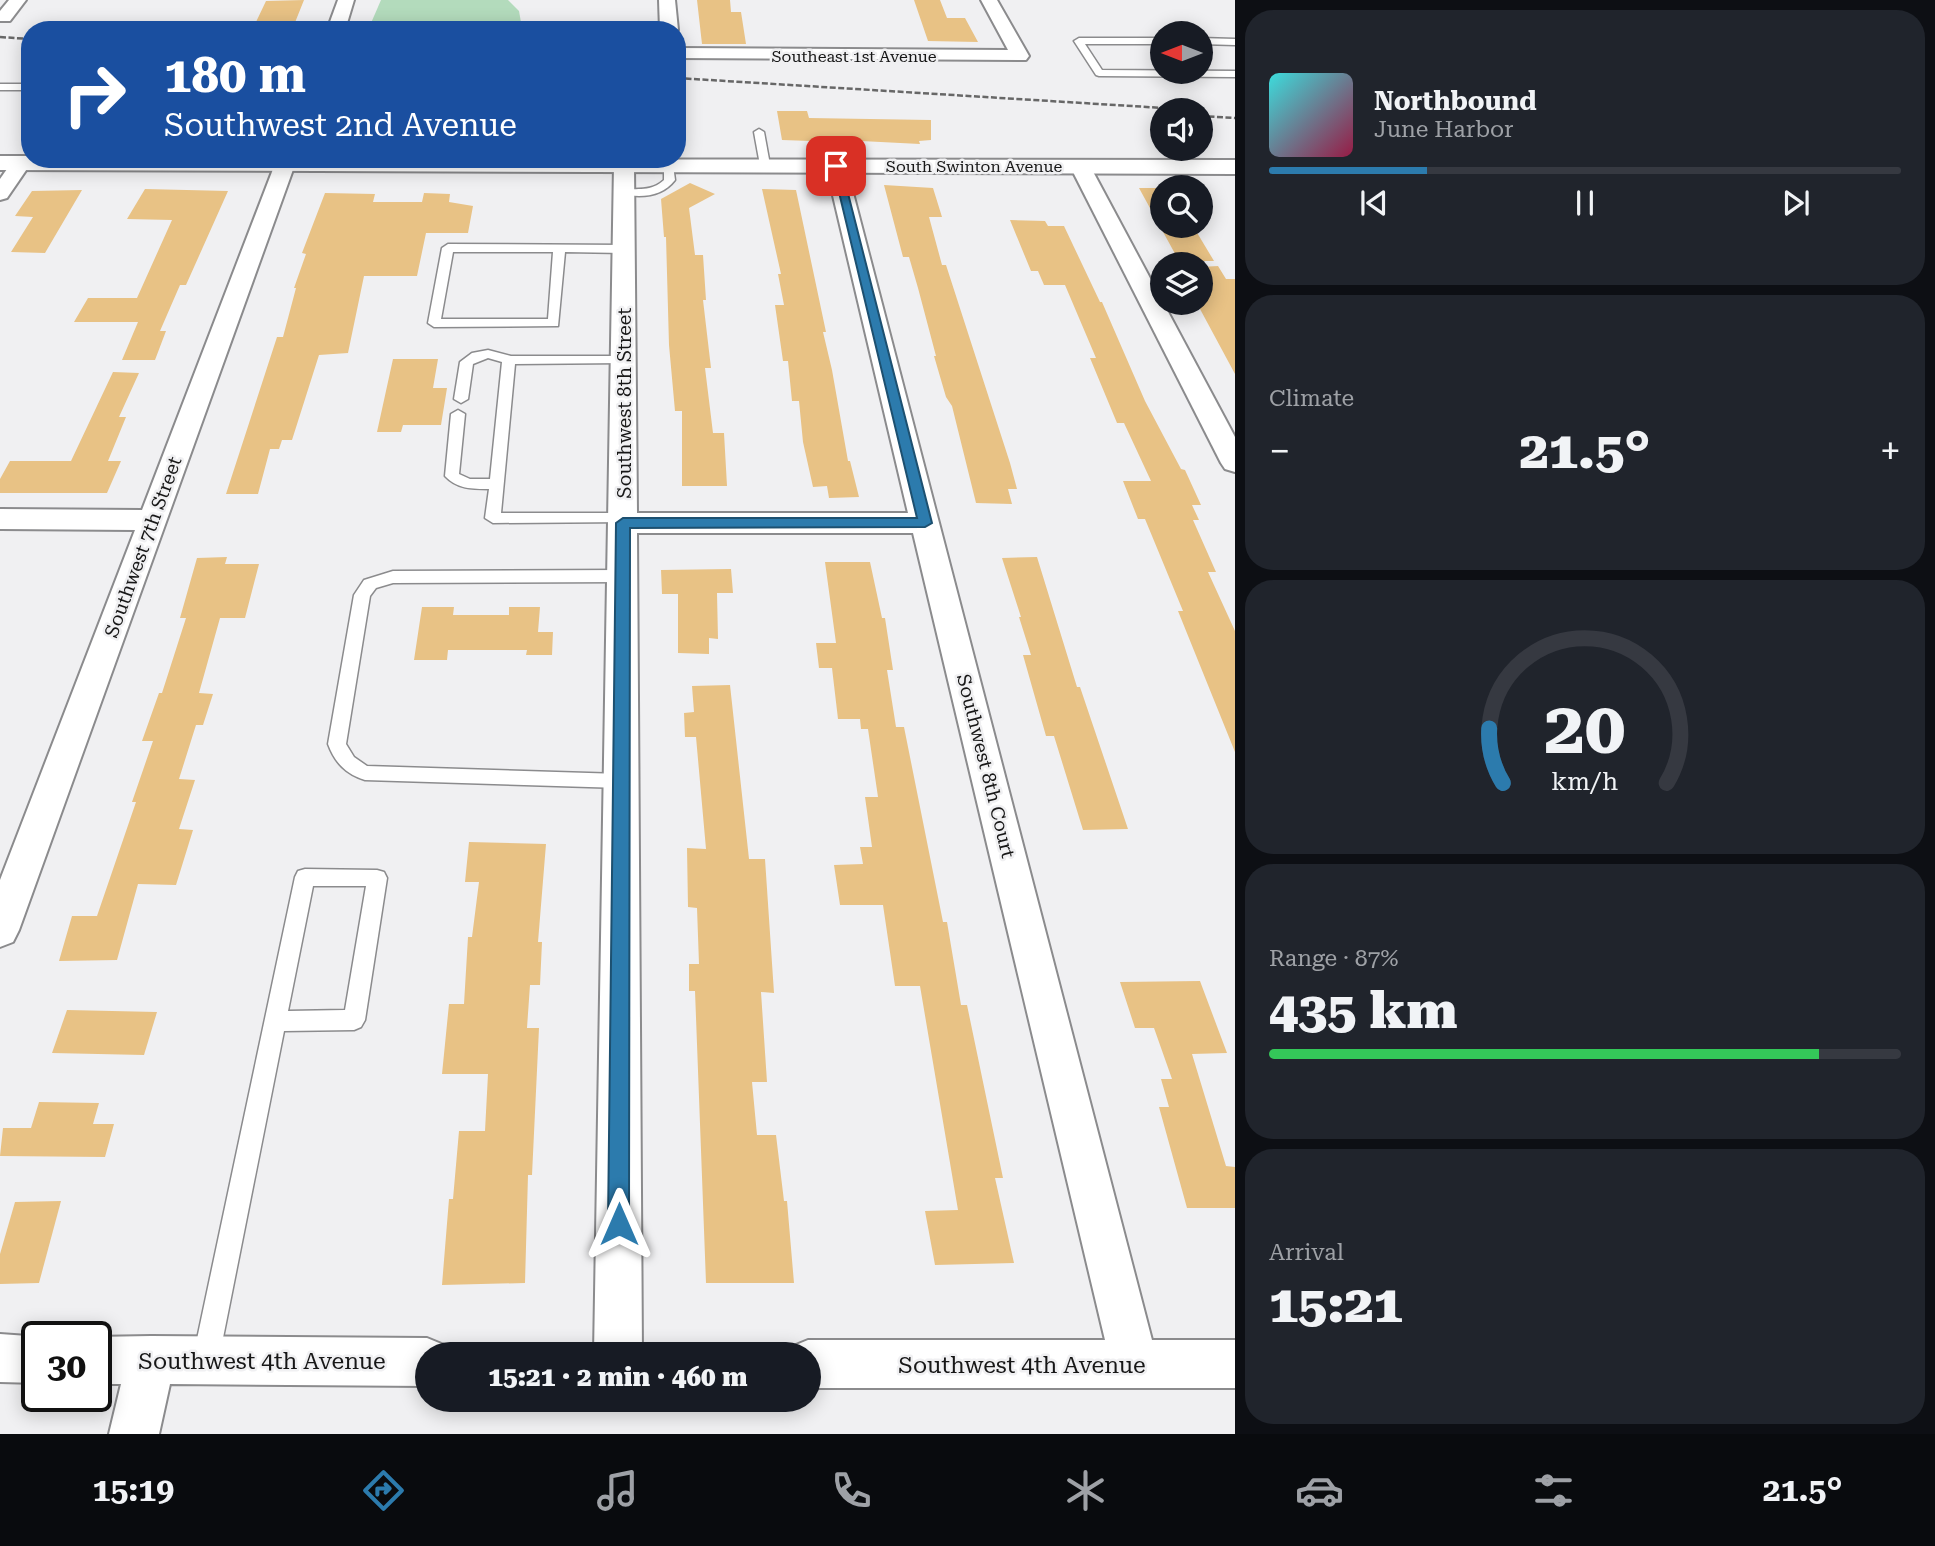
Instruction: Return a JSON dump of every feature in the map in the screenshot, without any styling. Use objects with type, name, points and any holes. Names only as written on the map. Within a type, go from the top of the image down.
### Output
[{"type":"street","points":[[4,17],[18,0]]},
{"type":"street","points":[[339,21],[346,0]]},
{"type":"street","points":[[667,0],[668,21]]},
{"type":"street","name":"Southeast 1st Avenue","points":[[686,54],[1020,56],[989,0]]},
{"type":"street","name":"South Swinton Avenue","points":[[686,165],[765,165],[850,158],[1080,166],[1235,167]]},
{"type":"street","name":"Southwest 8th Court","points":[[850,158],[925,523],[1135,1366]]},
{"type":"street","points":[[0,194],[10,163]]},
{"type":"street","points":[[1080,166],[1235,463]]},
{"type":"street","name":"Southwest 7th Street","points":[[0,930],[153,520],[278,168]]},
{"type":"street","name":"Southwest 8th Street","points":[[618,1342],[624,249],[632,170]]},
{"type":"street","points":[[0,519],[153,520]]},
{"type":"street","points":[[623,520],[925,523]]},
{"type":"street","points":[[0,1359],[21,1359]]},
{"type":"street","name":"Southwest 4th Avenue","points":[[112,1360],[415,1362]]},
{"type":"street","points":[[134,1434],[150,1360]]},
{"type":"street","name":"Southwest 4th Avenue","points":[[821,1364],[1235,1364]]},
{"type":"lane","points":[[1150,41],[1079,41],[1099,73],[1150,73]]},
{"type":"lane","points":[[1213,41],[1235,42]]},
{"type":"lane","points":[[1213,74],[1235,74]]},
{"type":"lane","points":[[0,87],[21,87]]},
{"type":"lane","points":[[759,132],[765,165]]},
{"type":"lane","points":[[559,249],[554,323],[434,323],[448,248],[624,249]]},
{"type":"lane","points":[[497,484],[467,484],[452,476],[467,362],[472,358],[491,354],[509,360],[624,359]]},
{"type":"lane","points":[[509,360],[493,518],[623,520]]},
{"type":"lane","points":[[621,781],[365,773],[351,767],[341,756],[337,744],[362,595],[370,584],[393,577],[623,576]]},
{"type":"lane","points":[[206,1361],[305,877],[377,878],[354,1020],[276,1021]]},
{"type":"green space","points":[[381,0],[508,0],[519,11],[521,21],[372,21]]},
{"type":"building","points":[[304,0],[296,21],[256,21],[266,1]]},
{"type":"building","points":[[697,0],[730,0],[731,12],[741,12],[746,44],[702,44]]},
{"type":"building","points":[[914,0],[940,0],[947,18],[965,18],[978,42],[928,41]]},
{"type":"building","points":[[777,111],[807,111],[809,118],[931,120],[931,140],[919,141],[920,144],[856,139],[840,142],[782,140]]},
{"type":"building","points":[[690,183],[715,194],[689,208],[695,255],[703,255],[706,300],[703,300],[711,368],[705,368],[713,433],[724,433],[727,486],[682,486],[682,411],[675,411],[669,345],[666,237],[661,199]]},
{"type":"building","points":[[884,185],[933,188],[942,217],[929,217],[942,265],[946,265],[1010,463],[1017,489],[1008,489],[1012,504],[976,503],[952,406],[946,397],[934,356],[918,288],[909,257],[903,257]]},
{"type":"building","points":[[1139,188],[1150,188],[1150,208]]},
{"type":"building","points":[[145,189],[228,191],[186,285],[180,285],[160,331],[166,331],[155,360],[122,360],[138,322],[74,322],[88,298],[137,298],[172,220],[127,219]]},
{"type":"building","points":[[762,189],[796,190],[826,332],[823,332],[848,461],[859,497],[829,498],[827,486],[813,487],[803,442],[799,401],[792,401],[788,361],[783,361],[775,305],[784,305],[778,274],[781,274]]},
{"type":"building","points":[[82,190],[45,253],[11,252],[33,217],[15,216],[32,191]]},
{"type":"building","points":[[325,193],[375,194],[373,202],[422,202],[424,193],[450,194],[449,202],[473,206],[468,233],[426,233],[417,276],[364,276],[348,353],[319,355],[292,440],[282,440],[279,449],[270,449],[258,494],[226,494],[277,337],[283,337],[294,288],[306,254],[302,253]]},
{"type":"building","points":[[1010,220],[1045,221],[1048,226],[1064,226],[1102,302],[1145,401],[1181,469],[1185,470],[1201,505],[1192,505],[1199,520],[1193,520],[1216,572],[1208,572],[1235,631],[1235,752],[1178,611],[1183,611],[1145,519],[1138,519],[1123,481],[1151,481],[1124,423],[1117,423],[1090,358],[1096,358],[1065,285],[1044,285],[1038,271],[1031,271]]},
{"type":"building","points":[[1166,238],[1200,238],[1209,252],[1174,252]]},
{"type":"building","points":[[1213,266],[1218,266],[1226,279],[1235,279],[1235,374],[1203,315],[1213,315]]},
{"type":"building","points":[[393,359],[438,359],[433,388],[447,388],[441,425],[403,425],[401,432],[377,432]]},
{"type":"building","points":[[113,372],[139,373],[119,417],[126,417],[108,461],[121,461],[107,493],[0,493],[0,479],[10,461],[71,461]]},
{"type":"building","points":[[227,557],[225,564],[259,564],[245,618],[220,618],[199,693],[213,694],[203,725],[196,725],[179,779],[195,780],[179,829],[193,830],[176,885],[138,884],[117,960],[59,961],[72,916],[97,916],[136,802],[132,802],[153,741],[142,741],[159,693],[162,693],[186,618],[180,618],[197,558]]},
{"type":"building","points":[[1037,557],[1077,687],[1080,687],[1128,829],[1083,830],[1054,736],[1046,736],[1023,655],[1031,655],[1002,558]]},
{"type":"building","points":[[825,562],[870,562],[882,618],[885,618],[893,670],[887,670],[896,727],[904,727],[943,922],[947,922],[961,1005],[967,1005],[1003,1178],[995,1178],[1014,1263],[935,1265],[925,1211],[958,1210],[920,986],[895,986],[883,905],[840,905],[834,865],[863,864],[860,847],[872,847],[865,797],[878,797],[868,729],[861,729],[860,719],[838,719],[832,668],[819,668],[816,643],[836,643]]},
{"type":"building","points":[[731,569],[733,593],[717,593],[718,639],[709,638],[709,654],[678,653],[678,594],[662,594],[661,570]]},
{"type":"building","points":[[422,607],[454,607],[453,615],[509,615],[509,607],[540,607],[538,632],[553,632],[552,655],[526,655],[527,650],[448,650],[447,660],[414,660]]},
{"type":"building","points":[[730,685],[749,859],[765,859],[774,993],[761,992],[767,1082],[752,1082],[757,1135],[776,1135],[784,1201],[787,1201],[794,1283],[706,1283],[695,991],[689,991],[689,964],[699,964],[697,908],[688,907],[687,848],[706,849],[696,737],[685,737],[684,713],[694,712],[692,686]]},
{"type":"building","points":[[469,842],[546,844],[538,942],[542,942],[540,985],[530,985],[527,1028],[539,1028],[532,1175],[528,1175],[525,1283],[442,1285],[449,1199],[453,1199],[459,1131],[485,1131],[488,1074],[442,1074],[449,1004],[464,1004],[468,937],[472,937],[479,882],[465,882]]},
{"type":"building","points":[[1200,981],[1227,1053],[1192,1054],[1226,1166],[1235,1167],[1235,1208],[1187,1208],[1159,1107],[1169,1107],[1161,1079],[1172,1079],[1154,1028],[1135,1028],[1120,982]]},
{"type":"building","points":[[67,1010],[157,1012],[144,1055],[52,1053]]},
{"type":"building","points":[[39,1102],[99,1103],[93,1124],[114,1124],[105,1157],[0,1156],[3,1128],[31,1128]]},
{"type":"building","points":[[61,1201],[39,1283],[0,1284],[0,1254],[15,1202]]},
{"type":"railway","points":[[0,37],[21,38]]},
{"type":"railway","points":[[686,79],[1150,107]]},
{"type":"railway","points":[[1213,117],[1235,118]]},
{"type":"route","points":[[619,1224],[623,523],[925,523],[836,166]]}]
